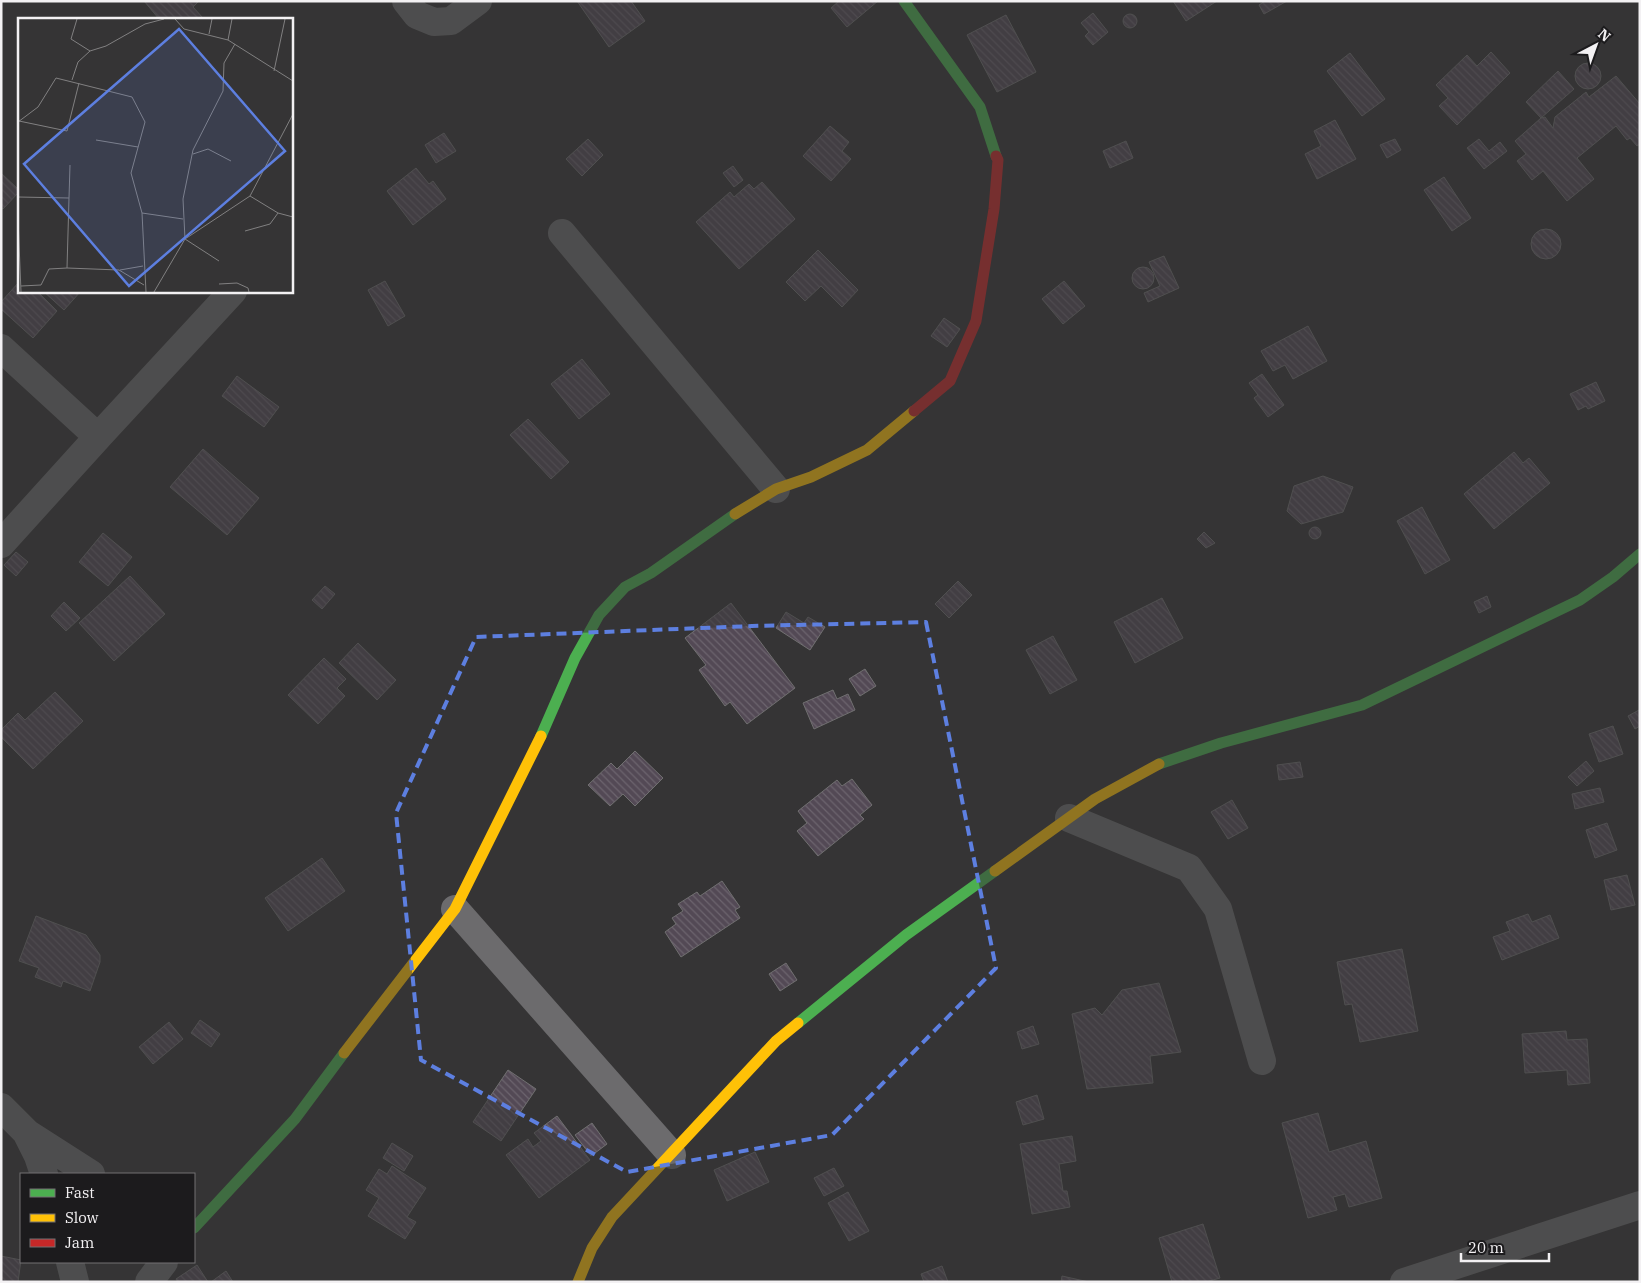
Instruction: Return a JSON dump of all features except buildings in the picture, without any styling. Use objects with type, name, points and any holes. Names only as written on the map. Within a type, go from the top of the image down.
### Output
[{"type":"street","points":[[406,1],[417,15],[434,22],[451,21],[478,1]]},
{"type":"street","points":[[195,1227],[295,1119],[455,908],[552,713],[575,658],[599,615],[625,587],[651,572],[730,518],[776,490],[812,477],[867,450],[950,381],[976,321],[994,209],[998,160],[980,107],[904,1]]},
{"type":"street","points":[[562,233],[776,490]]},
{"type":"street","points":[[1,544],[232,292]]},
{"type":"street","points":[[1,348],[98,437]]},
{"type":"street","points":[[578,1282],[592,1248],[612,1217],[776,1041],[906,935],[1095,799],[1155,765],[1221,743],[1362,705],[1580,600],[1613,577],[1640,554]]},
{"type":"street","points":[[1068,818],[1189,868],[1218,909],[1262,1060]]},
{"type":"street","points":[[455,908],[672,1154]]},
{"type":"street","points":[[1,1107],[26,1132],[89,1173]]},
{"type":"street","points":[[26,1132],[38,1156],[44,1173]]},
{"type":"street","points":[[1404,1282],[1640,1205]]},
{"type":"street","points":[[70,1263],[75,1282]]},
{"type":"street","points":[[149,1282],[163,1263]]},
{"type":"highlighted area","points":[[926,622],[996,968],[832,1135],[627,1172],[421,1060],[396,813],[476,637],[752,626]]},
{"type":"traffic: fast","points":[[904,1],[980,107],[996,156]]},
{"type":"traffic: fast","points":[[541,736],[575,658],[599,615],[625,587],[651,573],[735,514]]},
{"type":"traffic: fast","points":[[1159,764],[1221,743],[1362,705],[1580,600],[1613,577],[1640,554]]},
{"type":"traffic: fast","points":[[798,1023],[906,935],[995,871]]},
{"type":"traffic: fast","points":[[195,1227],[295,1119],[344,1053]]},
{"type":"traffic: slow","points":[[735,514],[776,489],[811,477],[867,450],[914,411]]},
{"type":"traffic: slow","points":[[344,1053],[455,909],[541,736]]},
{"type":"traffic: slow","points":[[995,871],[1095,799],[1159,764]]},
{"type":"traffic: slow","points":[[578,1282],[592,1248],[612,1217],[776,1041],[798,1023]]},
{"type":"traffic: jam","points":[[914,411],[950,381],[976,321],[994,209],[998,160],[996,156]]}]
